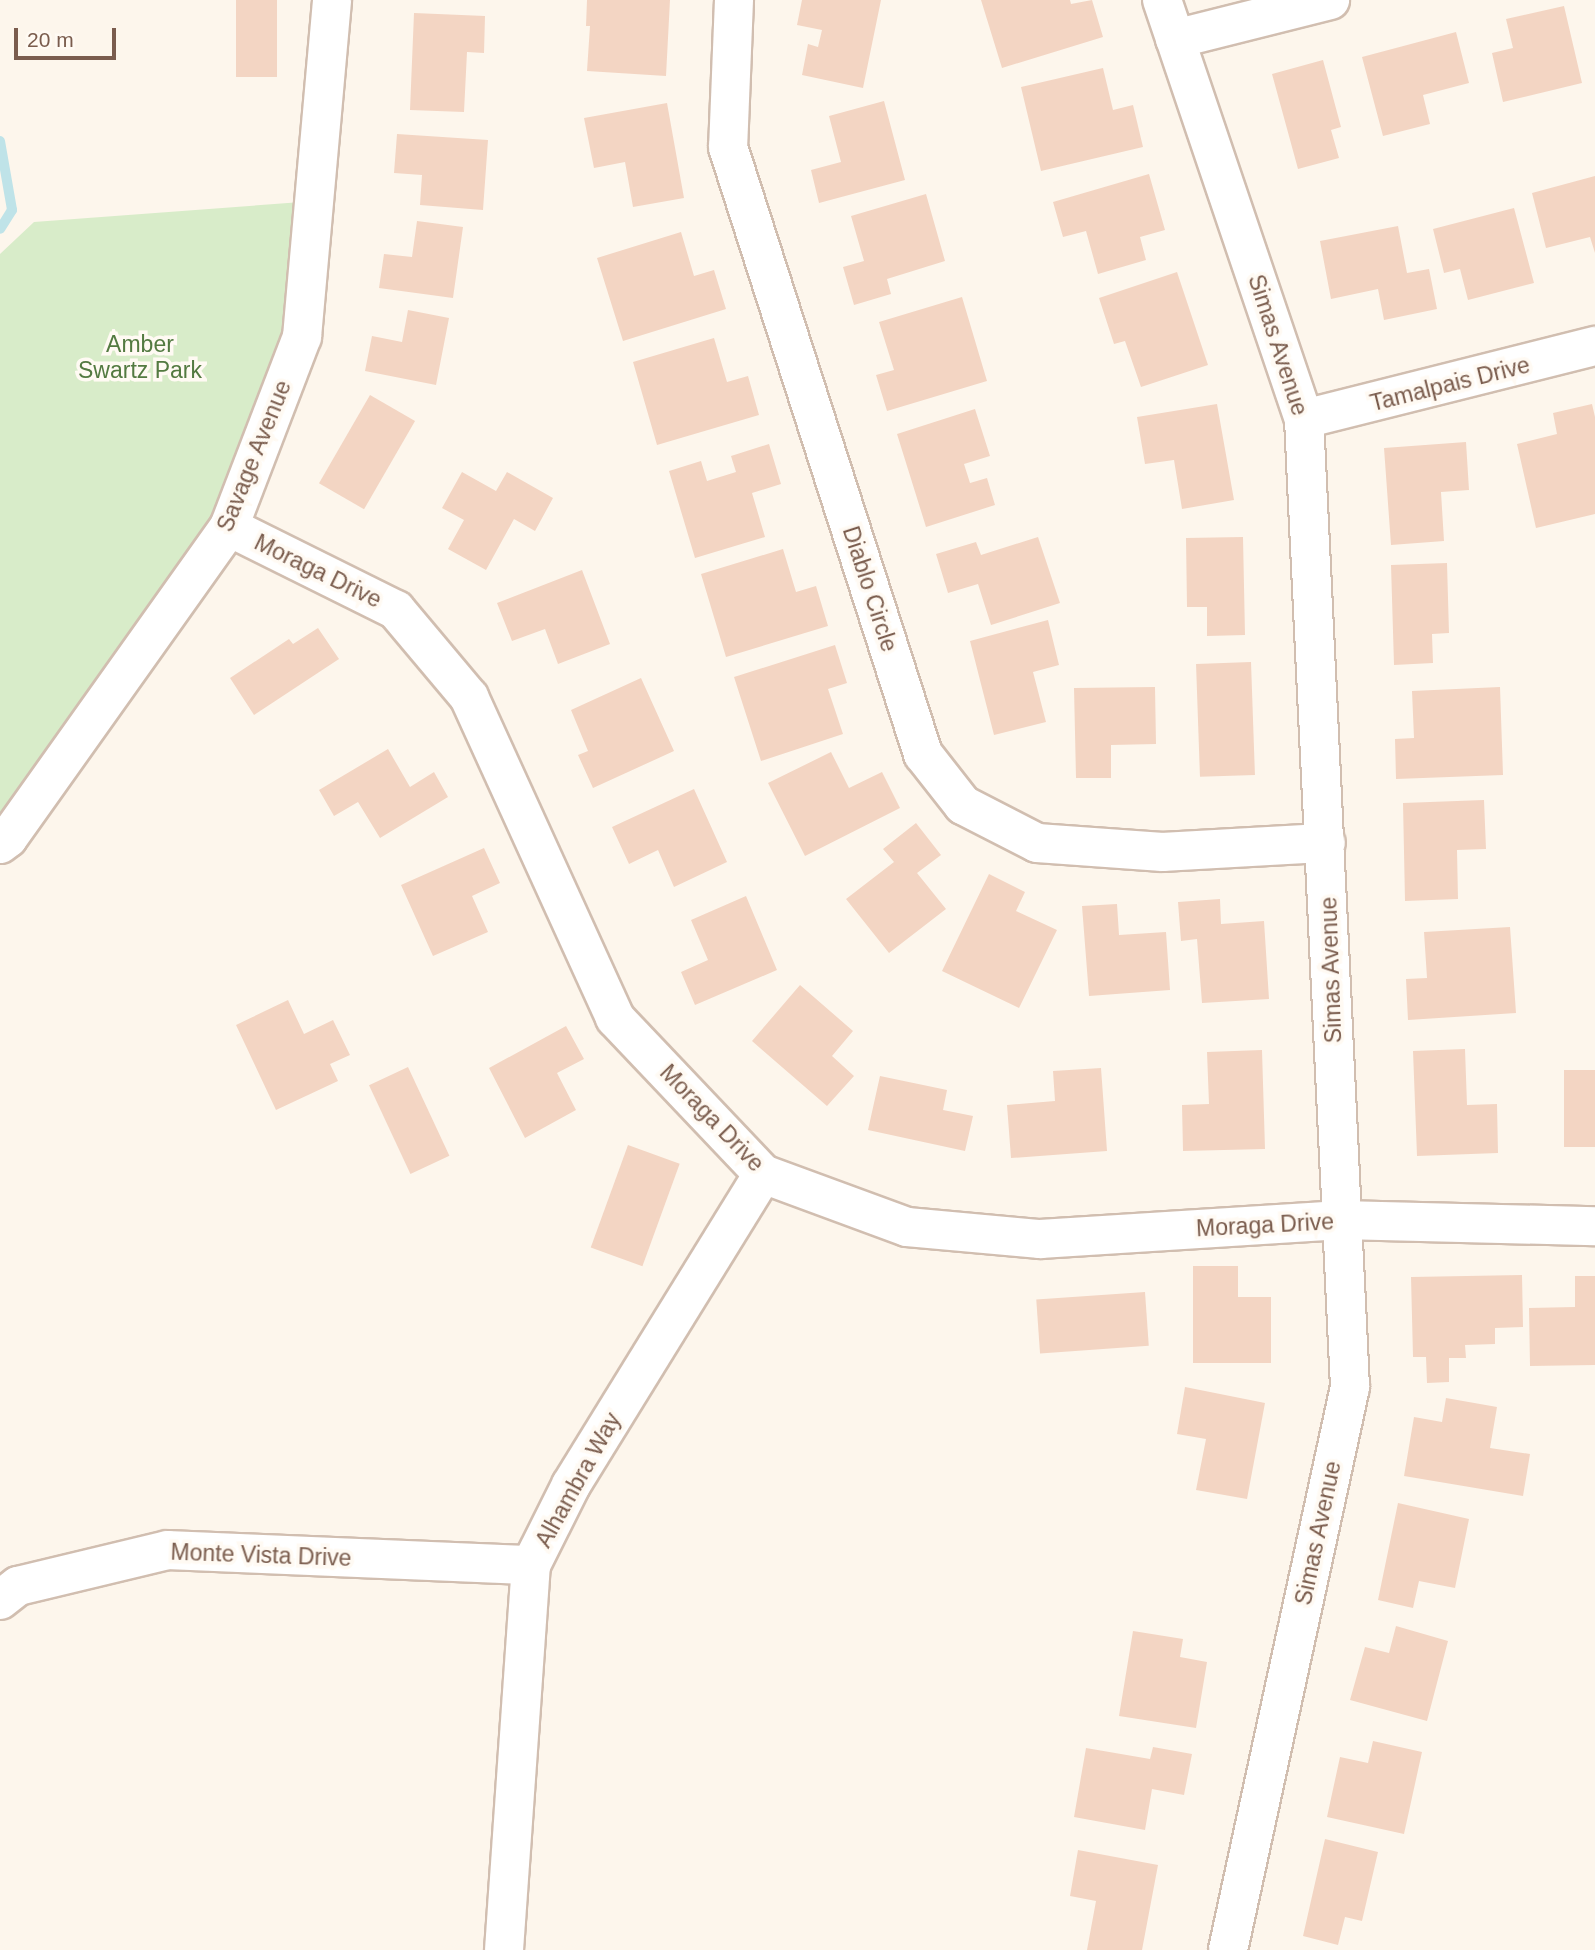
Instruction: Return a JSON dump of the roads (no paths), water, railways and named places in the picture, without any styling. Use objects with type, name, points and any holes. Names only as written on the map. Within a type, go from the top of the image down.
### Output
[{"type":"street","name":"Savage Avenue","points":[[0,844],[8,838],[229,527],[302,337],[332,0]]},
{"type":"street","name":"Diablo Circle","points":[[734,0],[728,147],[923,754],[963,806],[1037,843],[1163,852],[1326,843]]},
{"type":"street","name":"Simas Avenue","points":[[1162,0],[1304,419],[1350,1387],[1228,1950]]},
{"type":"street","points":[[1175,39],[1330,0]]},
{"type":"street","name":"Tamalpais Drive","points":[[1304,419],[1595,346]]},
{"type":"street","name":"Moraga Drive","points":[[229,527],[396,610],[469,697],[615,1018],[763,1174],[907,1227],[1026,1238],[1341,1220],[1595,1226]]},
{"type":"street","name":"Alhambra Way","points":[[504,1950],[531,1565],[571,1485],[763,1174]]},
{"type":"street","name":"Monte Vista Drive","points":[[0,1600],[18,1586],[168,1550],[531,1565]]},
{"type":"waterway","points":[[0,141],[12,210],[0,229]]},
{"type":"park label","name":"Amber Swartz Park","points":[[140,357]]}]
